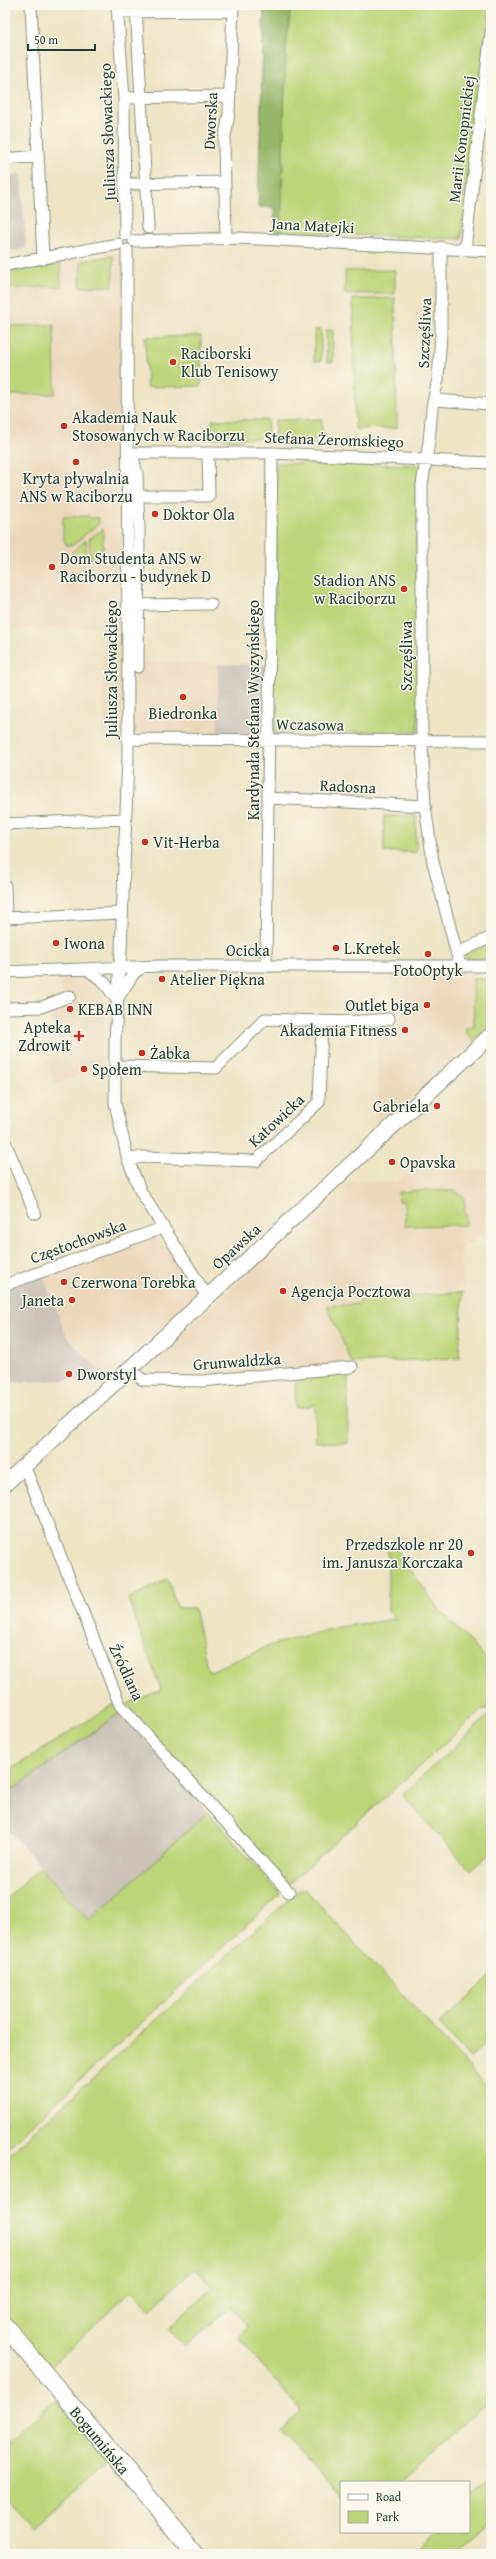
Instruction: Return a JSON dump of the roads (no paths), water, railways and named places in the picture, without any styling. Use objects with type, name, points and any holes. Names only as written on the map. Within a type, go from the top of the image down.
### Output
[{"type":"main road","name":"Opawska","points":[[5,1484],[128,1368],[491,1035]]},
{"type":"main road","name":"Bogumińska","points":[[5,2326],[196,2554]]},
{"type":"street","points":[[31,5],[43,259]]},
{"type":"street","points":[[117,9],[233,8]]},
{"type":"street","name":"Dworska","points":[[226,238],[224,143],[229,113],[228,96],[233,8]]},
{"type":"street","name":"Juliusza Słowackiego","points":[[117,9],[124,98],[132,496],[127,605],[128,739],[126,819],[119,968]]},
{"type":"street","points":[[136,9],[143,98],[145,184],[148,228]]},
{"type":"street","name":"Marii Konopnickiej","points":[[465,249],[491,32]]},
{"type":"street","points":[[124,98],[228,96]]},
{"type":"street","points":[[5,159],[38,156]]},
{"type":"street","points":[[126,184],[224,182]]},
{"type":"street","name":"Jana Matejki","points":[[5,265],[43,259],[126,242],[226,238],[441,247],[491,251]]},
{"type":"street","name":"Szczęśliwa","points":[[441,247],[441,333],[435,400],[432,407],[422,484],[422,741],[425,806],[436,879],[458,953],[460,966]]},
{"type":"street","points":[[435,400],[491,404]]},
{"type":"street","name":"Stefana Żeromskiego","points":[[130,453],[272,453],[426,458],[491,463]]},
{"type":"street","points":[[138,668],[139,604],[132,496],[209,496],[208,453]]},
{"type":"street","name":"Kardynała Stefana Wyszyńskiego","points":[[266,966],[272,453]]},
{"type":"street","points":[[127,605],[211,604]]},
{"type":"street","name":"Wczasowa","points":[[128,739],[491,741]]},
{"type":"street","name":"Radosna","points":[[268,798],[425,806]]},
{"type":"street","points":[[5,824],[126,819]]},
{"type":"street","points":[[5,886],[6,918],[122,913]]},
{"type":"street","points":[[458,953],[491,937]]},
{"type":"street","name":"Ocicka","points":[[5,972],[143,967],[491,966]]},
{"type":"street","points":[[117,1000],[134,973],[143,967]]},
{"type":"street","points":[[119,968],[115,1066],[116,1103],[128,1160],[141,1192],[162,1228],[207,1296]]},
{"type":"street","points":[[87,969],[104,982],[117,1000]]},
{"type":"street","points":[[5,1008],[42,1007],[70,996]]},
{"type":"street","points":[[115,1066],[216,1068],[265,1019],[309,1020],[322,1023],[389,1018]]},
{"type":"street","name":"Katowicka","points":[[128,1160],[142,1157],[256,1161],[319,1102],[322,1023]]},
{"type":"street","points":[[5,1142],[35,1213]]},
{"type":"street","name":"Częstochowska","points":[[5,1284],[162,1228]]},
{"type":"street","name":"Grunwaldzka","points":[[128,1368],[143,1380],[202,1381],[352,1367]]},
{"type":"street","name":"Źródlana","points":[[23,1468],[28,1475],[120,1705],[290,1892]]},
{"type":"place","name":"Raciborski Klub Tenisowy","points":[[173,362]]},
{"type":"place","name":"Akademia Nauk Stosowanych w Raciborzu","points":[[64,426]]},
{"type":"place","name":"Kryta pływalnia ANS w Raciborzu","points":[[76,462]]},
{"type":"place","name":"Doktor Ola","points":[[155,514]]},
{"type":"place","name":"Dom Studenta ANS w Raciborzu - budynek D","points":[[52,567]]},
{"type":"place","name":"Stadion ANS w Raciborzu","points":[[404,589]]},
{"type":"place","name":"Biedronka","points":[[183,697]]},
{"type":"place","name":"Vit-Herba","points":[[145,842]]},
{"type":"place","name":"Iwona","points":[[56,943]]},
{"type":"place","name":"L.Kretek","points":[[336,948]]},
{"type":"place","name":"FotoOptyk","points":[[428,954]]},
{"type":"place","name":"Atelier Piękna","points":[[162,979]]},
{"type":"place","name":"Outlet biga","points":[[427,1005]]},
{"type":"place","name":"KEBAB INN","points":[[70,1009]]},
{"type":"place","name":"Akademia Fitness","points":[[405,1030]]},
{"type":"place","name":"Apteka Zdrowit","points":[[79,1036]]},
{"type":"place","name":"Żabka","points":[[142,1053]]},
{"type":"place","name":"Społem","points":[[84,1069]]},
{"type":"place","name":"Gabriela","points":[[437,1106]]},
{"type":"place","name":"Opavska","points":[[392,1162]]},
{"type":"place","name":"Czerwona Torebka","points":[[64,1282]]},
{"type":"place","name":"Agencja Pocztowa","points":[[283,1291]]},
{"type":"place","name":"Janeta","points":[[72,1300]]},
{"type":"place","name":"Dworstyl","points":[[69,1374]]},
{"type":"place","name":"Przedszkole nr 20 im. Janusza Korczaka","points":[[471,1553]]}]
